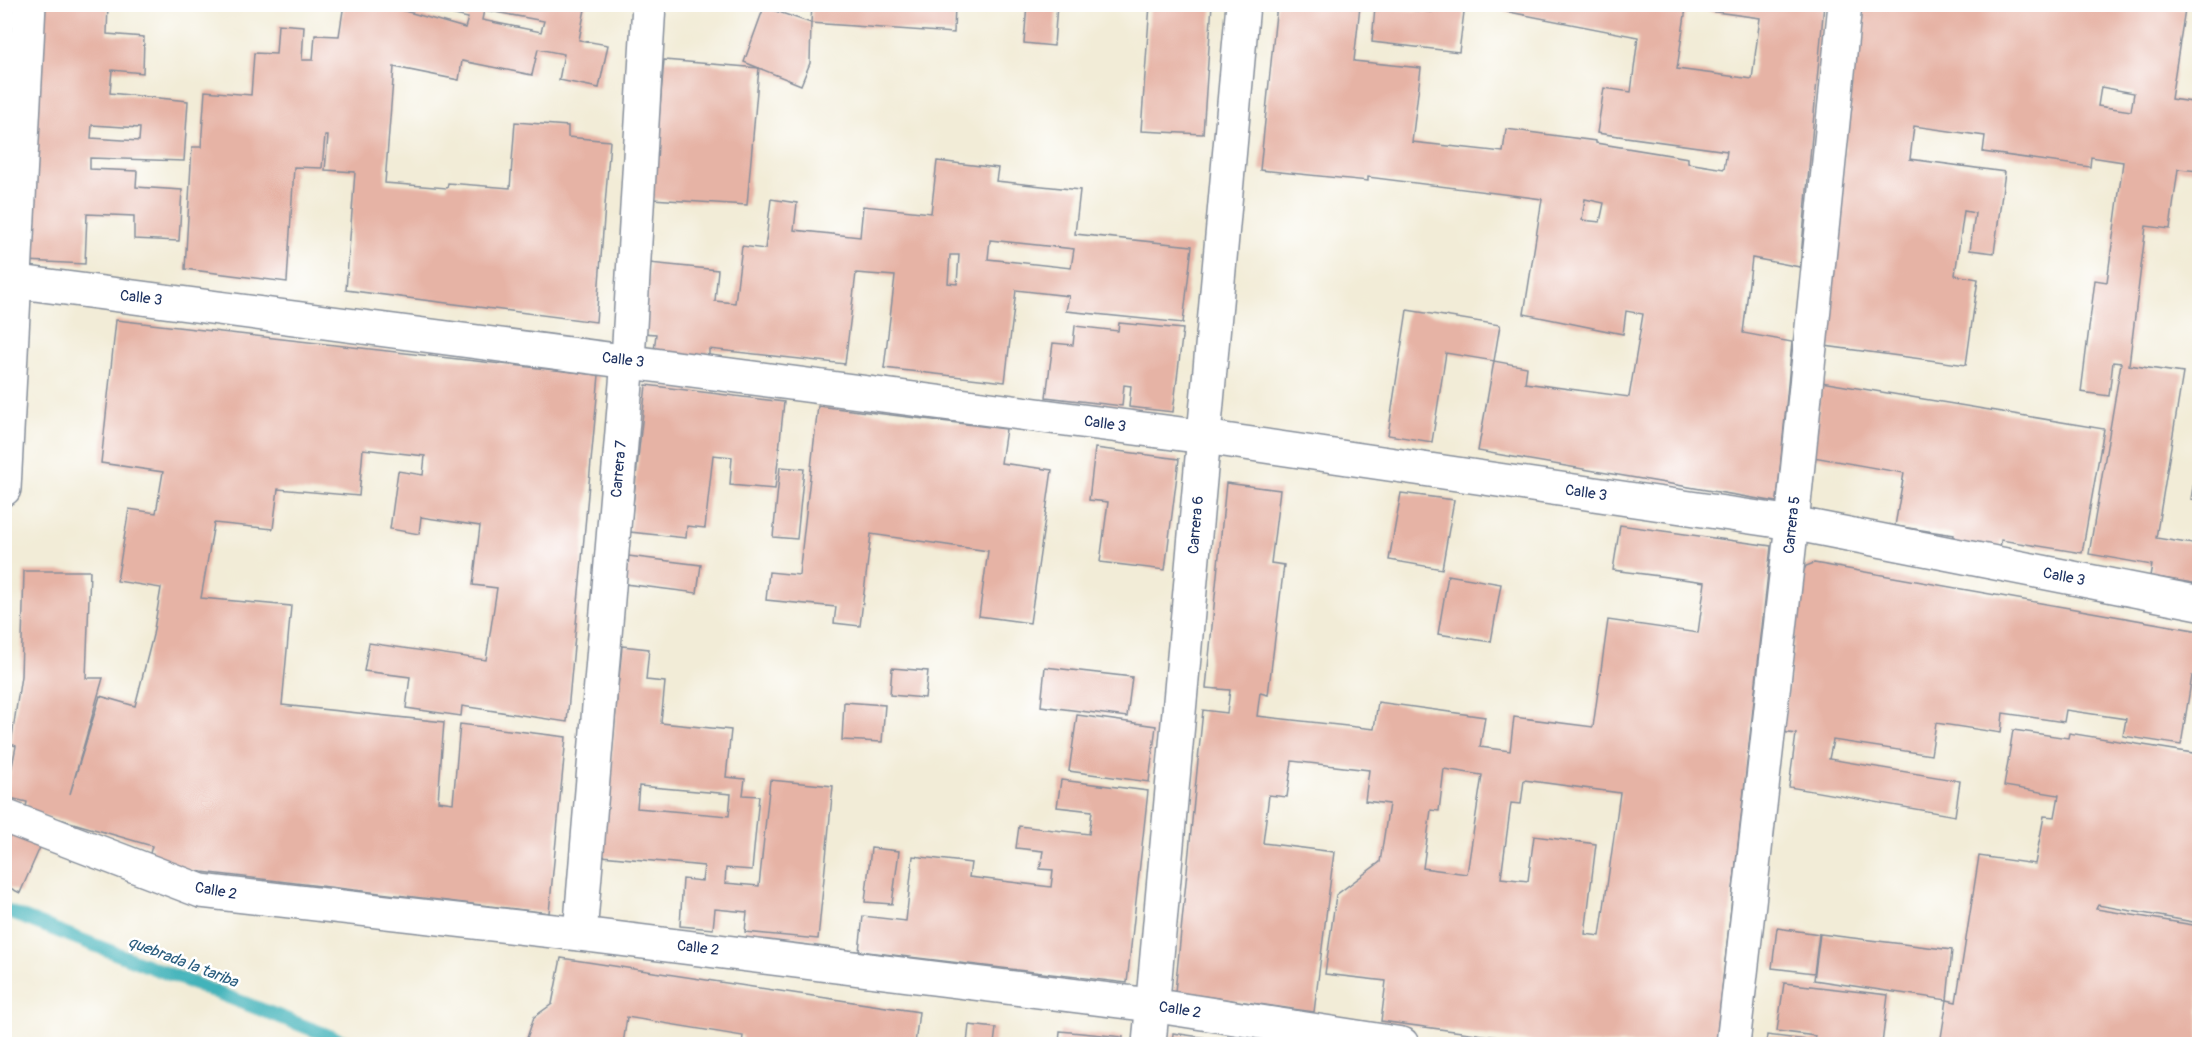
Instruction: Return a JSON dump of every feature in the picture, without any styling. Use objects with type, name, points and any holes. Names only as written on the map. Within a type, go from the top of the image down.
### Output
[{"type":"street","points":[[4,489],[10,281],[28,4]]},
{"type":"street","name":"Carrera 7","points":[[580,934],[628,360],[649,4]]},
{"type":"street","name":"Carrera 6","points":[[1149,1044],[1243,4]]},
{"type":"street","name":"Carrera 5","points":[[1733,1044],[1792,523],[1845,4]]},
{"type":"street","name":"Calle 3","points":[[10,281],[1204,437],[1792,523],[2199,603]]},
{"type":"street","name":"Calle 2","points":[[4,816],[201,891],[580,934],[1151,1005],[1402,1044]]},
{"type":"building","points":[[5,4],[8,4],[6,32],[5,31]]},
{"type":"building","points":[[40,4],[108,4],[107,34],[144,37],[143,73],[112,70],[110,93],[188,101],[184,161],[90,158],[90,169],[137,171],[136,187],[182,190],[179,241],[134,239],[134,216],[87,214],[85,264],[27,261]],"holes":[[[92,125],[140,128],[139,141],[91,138]]]},
{"type":"building","points":[[344,4],[380,4],[465,28],[468,18],[442,12],[444,4],[586,4],[579,40],[608,45],[599,88],[559,80],[564,54],[538,49],[532,75],[462,61],[459,80],[394,67],[385,183],[447,188],[448,183],[510,188],[515,122],[568,126],[568,137],[610,141],[596,322],[346,290],[355,172],[325,170],[328,136],[325,136],[322,168],[294,167],[287,282],[185,269],[192,147],[201,147],[205,91],[251,95],[254,53],[276,54],[278,24],[304,26],[302,60],[313,60],[315,35],[339,36]],"holes":[[[484,10],[544,21],[541,32],[482,20]]]},
{"type":"building","points":[[812,4],[955,4],[954,33],[811,23]]},
{"type":"building","points":[[1027,4],[1057,4],[1054,46],[1024,43]]},
{"type":"building","points":[[1150,4],[1212,4],[1203,134],[1141,131]]},
{"type":"building","points":[[1277,4],[1360,6],[1354,61],[1421,68],[1412,142],[1503,152],[1506,129],[1596,141],[1596,143],[1688,158],[1688,163],[1724,169],[1727,151],[1597,133],[1604,88],[1631,92],[1638,37],[1504,11],[1505,4],[1824,4],[1800,267],[1752,258],[1743,333],[1792,342],[1777,502],[1478,451],[1494,361],[1527,367],[1525,383],[1629,397],[1643,314],[1626,311],[1623,334],[1524,314],[1542,199],[1368,177],[1368,181],[1260,170]],"holes":[[[1686,8],[1760,18],[1752,79],[1677,69]],[[1585,199],[1604,203],[1600,222],[1582,220]]]},
{"type":"building","points":[[1434,4],[1465,4],[1459,52],[1372,42],[1375,7],[1432,12]]},
{"type":"building","points":[[1859,4],[2137,4],[2185,9],[2171,99],[2199,103],[2199,171],[2178,169],[2170,229],[2146,226],[2129,365],[2183,373],[2156,538],[2199,545],[2199,584],[2150,576],[2152,565],[2089,554],[2121,363],[2113,362],[2109,396],[2081,392],[2095,280],[2107,282],[2123,162],[2091,157],[2090,167],[1983,152],[1985,136],[1914,126],[1910,159],[2005,172],[1994,253],[1970,250],[1975,213],[1964,211],[1955,275],[1978,279],[1966,365],[1825,346]],"holes":[[[2101,87],[2134,93],[2131,111],[2098,106]]]},
{"type":"building","points":[[764,7],[811,23],[810,63],[801,85],[744,62]]},
{"type":"building","points":[[664,60],[759,68],[747,205],[652,199]]},
{"type":"building","points":[[937,161],[998,168],[996,181],[1080,190],[1075,234],[1192,246],[1183,323],[1066,311],[1069,296],[1016,290],[1005,382],[884,368],[895,276],[856,273],[845,364],[709,349],[709,358],[654,351],[656,334],[642,333],[650,263],[718,270],[715,301],[735,303],[742,246],[765,249],[771,199],[797,203],[794,230],[860,237],[863,206],[931,213]],"holes":[[[990,240],[1074,249],[1071,268],[988,259]],[[950,255],[959,255],[957,284],[948,283]]]},
{"type":"building","points":[[1407,310],[1500,325],[1494,361],[1446,353],[1432,442],[1388,435]]},
{"type":"building","points":[[116,320],[599,375],[567,722],[462,706],[461,716],[406,708],[410,677],[364,671],[369,643],[486,660],[497,588],[473,585],[480,526],[421,517],[419,534],[390,529],[398,471],[423,475],[425,456],[363,449],[359,496],[278,489],[273,529],[214,523],[201,598],[291,606],[282,705],[444,722],[438,801],[453,803],[460,724],[566,737],[549,913],[147,864],[152,846],[63,820],[25,812],[27,802],[6,797],[16,746],[11,744],[21,676],[24,571],[90,571],[86,678],[103,678],[70,794],[100,696],[135,706],[153,635],[161,588],[117,581],[129,509],[156,513],[163,472],[101,463]]},
{"type":"building","points":[[1119,323],[1183,329],[1173,412],[1129,407],[1131,386],[1124,385],[1122,406],[1046,397],[1053,343],[1073,345],[1075,326],[1118,331]]},
{"type":"building","points":[[1821,382],[2104,429],[2082,553],[2001,540],[2000,552],[1953,544],[1954,535],[1895,526],[1904,473],[1813,457]]},
{"type":"building","points":[[646,385],[784,402],[775,489],[730,485],[732,457],[713,455],[705,528],[687,526],[686,538],[630,532]]},
{"type":"building","points":[[818,406],[1006,429],[1001,463],[1052,470],[1030,623],[979,616],[988,551],[871,534],[860,626],[834,623],[836,607],[766,600],[769,572],[799,575]]},
{"type":"building","points":[[1095,448],[1179,459],[1165,570],[1100,562],[1108,502],[1089,500]]},
{"type":"building","points":[[2199,457],[2199,500],[2191,499]]},
{"type":"building","points":[[780,467],[804,469],[797,539],[773,537]]},
{"type":"building","points":[[1226,483],[1280,490],[1271,563],[1284,565],[1268,695],[1260,693],[1257,716],[1374,729],[1378,702],[1485,717],[1480,747],[1510,751],[1514,717],[1593,727],[1608,620],[1698,633],[1705,582],[1613,570],[1620,525],[1771,546],[1716,1044],[1549,1044],[1381,1021],[1386,981],[1325,974],[1336,895],[1380,862],[1389,804],[1365,801],[1369,770],[1292,761],[1287,797],[1269,795],[1263,843],[1334,852],[1314,1012],[1175,992],[1203,710],[1227,713],[1230,690],[1206,688]],"holes":[[[1444,769],[1482,775],[1467,874],[1423,868],[1431,810],[1439,811]],[[1524,780],[1620,793],[1600,936],[1585,934],[1596,844],[1534,836],[1528,881],[1501,878],[1511,803],[1521,804]]]},
{"type":"building","points":[[1401,493],[1454,500],[1442,569],[1389,560]]},
{"type":"building","points":[[628,556],[701,565],[697,593],[625,584]]},
{"type":"building","points":[[1814,563],[2199,631],[2199,677],[2192,676],[2181,745],[2123,736],[2126,719],[2066,710],[2064,722],[2003,713],[2001,733],[1936,723],[1931,755],[1833,740],[1829,759],[1960,781],[1955,816],[1789,787],[1796,734],[1782,732],[1802,575],[1806,566]]},
{"type":"building","points":[[1448,575],[1501,584],[1491,642],[1438,634]]},
{"type":"building","points":[[622,646],[649,649],[646,680],[665,682],[661,723],[731,730],[726,777],[745,779],[743,795],[759,796],[752,870],[726,868],[725,883],[759,886],[770,780],[833,786],[818,939],[745,932],[747,912],[715,909],[713,929],[680,926],[683,879],[702,881],[704,866],[602,856]],"holes":[[[639,786],[731,794],[729,816],[637,808]]]},
{"type":"building","points":[[1045,667],[1132,677],[1127,717],[1041,706]]},
{"type":"building","points":[[892,668],[928,671],[925,698],[890,695]]},
{"type":"building","points":[[844,702],[885,705],[882,742],[842,740]]},
{"type":"building","points":[[1077,715],[1156,726],[1149,782],[1069,771]]},
{"type":"building","points":[[2013,730],[2068,738],[2069,733],[2199,754],[2199,923],[2098,905],[2096,909],[2199,926],[2199,1044],[1940,1044],[1947,1000],[1956,1002],[1979,856],[2035,864],[2044,816],[2055,817],[2059,795],[2004,786]]},
{"type":"building","points":[[1061,780],[1148,791],[1127,983],[859,951],[863,916],[906,921],[913,856],[971,863],[969,877],[1051,887],[1053,870],[1040,869],[1043,851],[1016,848],[1019,826],[1089,834],[1092,811],[1057,807]]},
{"type":"building","points":[[4,828],[42,843],[20,893],[4,885]]},
{"type":"building","points":[[871,848],[899,851],[892,904],[865,902]]},
{"type":"building","points":[[1777,928],[1819,934],[1814,973],[1772,968]]},
{"type":"building","points":[[1820,934],[1952,950],[1947,1000],[1814,980]]},
{"type":"building","points":[[561,958],[919,1012],[915,1044],[742,1044],[743,1036],[627,1017],[623,1044],[525,1044],[534,1017],[552,1004]]},
{"type":"building","points":[[1784,983],[1888,995],[1882,1044],[1766,1044],[1767,1035],[1814,1041],[1815,1036],[1777,1031]]},
{"type":"building","points":[[969,1025],[996,1028],[994,1044],[967,1044]]},
{"type":"building","points":[[1060,1031],[1123,1037],[1122,1044],[1059,1044]]},
{"type":"building","points":[[1173,1033],[1241,1043],[1241,1044],[1172,1044]]},
{"type":"waterway","name":"quebrada la tariba","points":[[4,910],[350,1044]]}]
